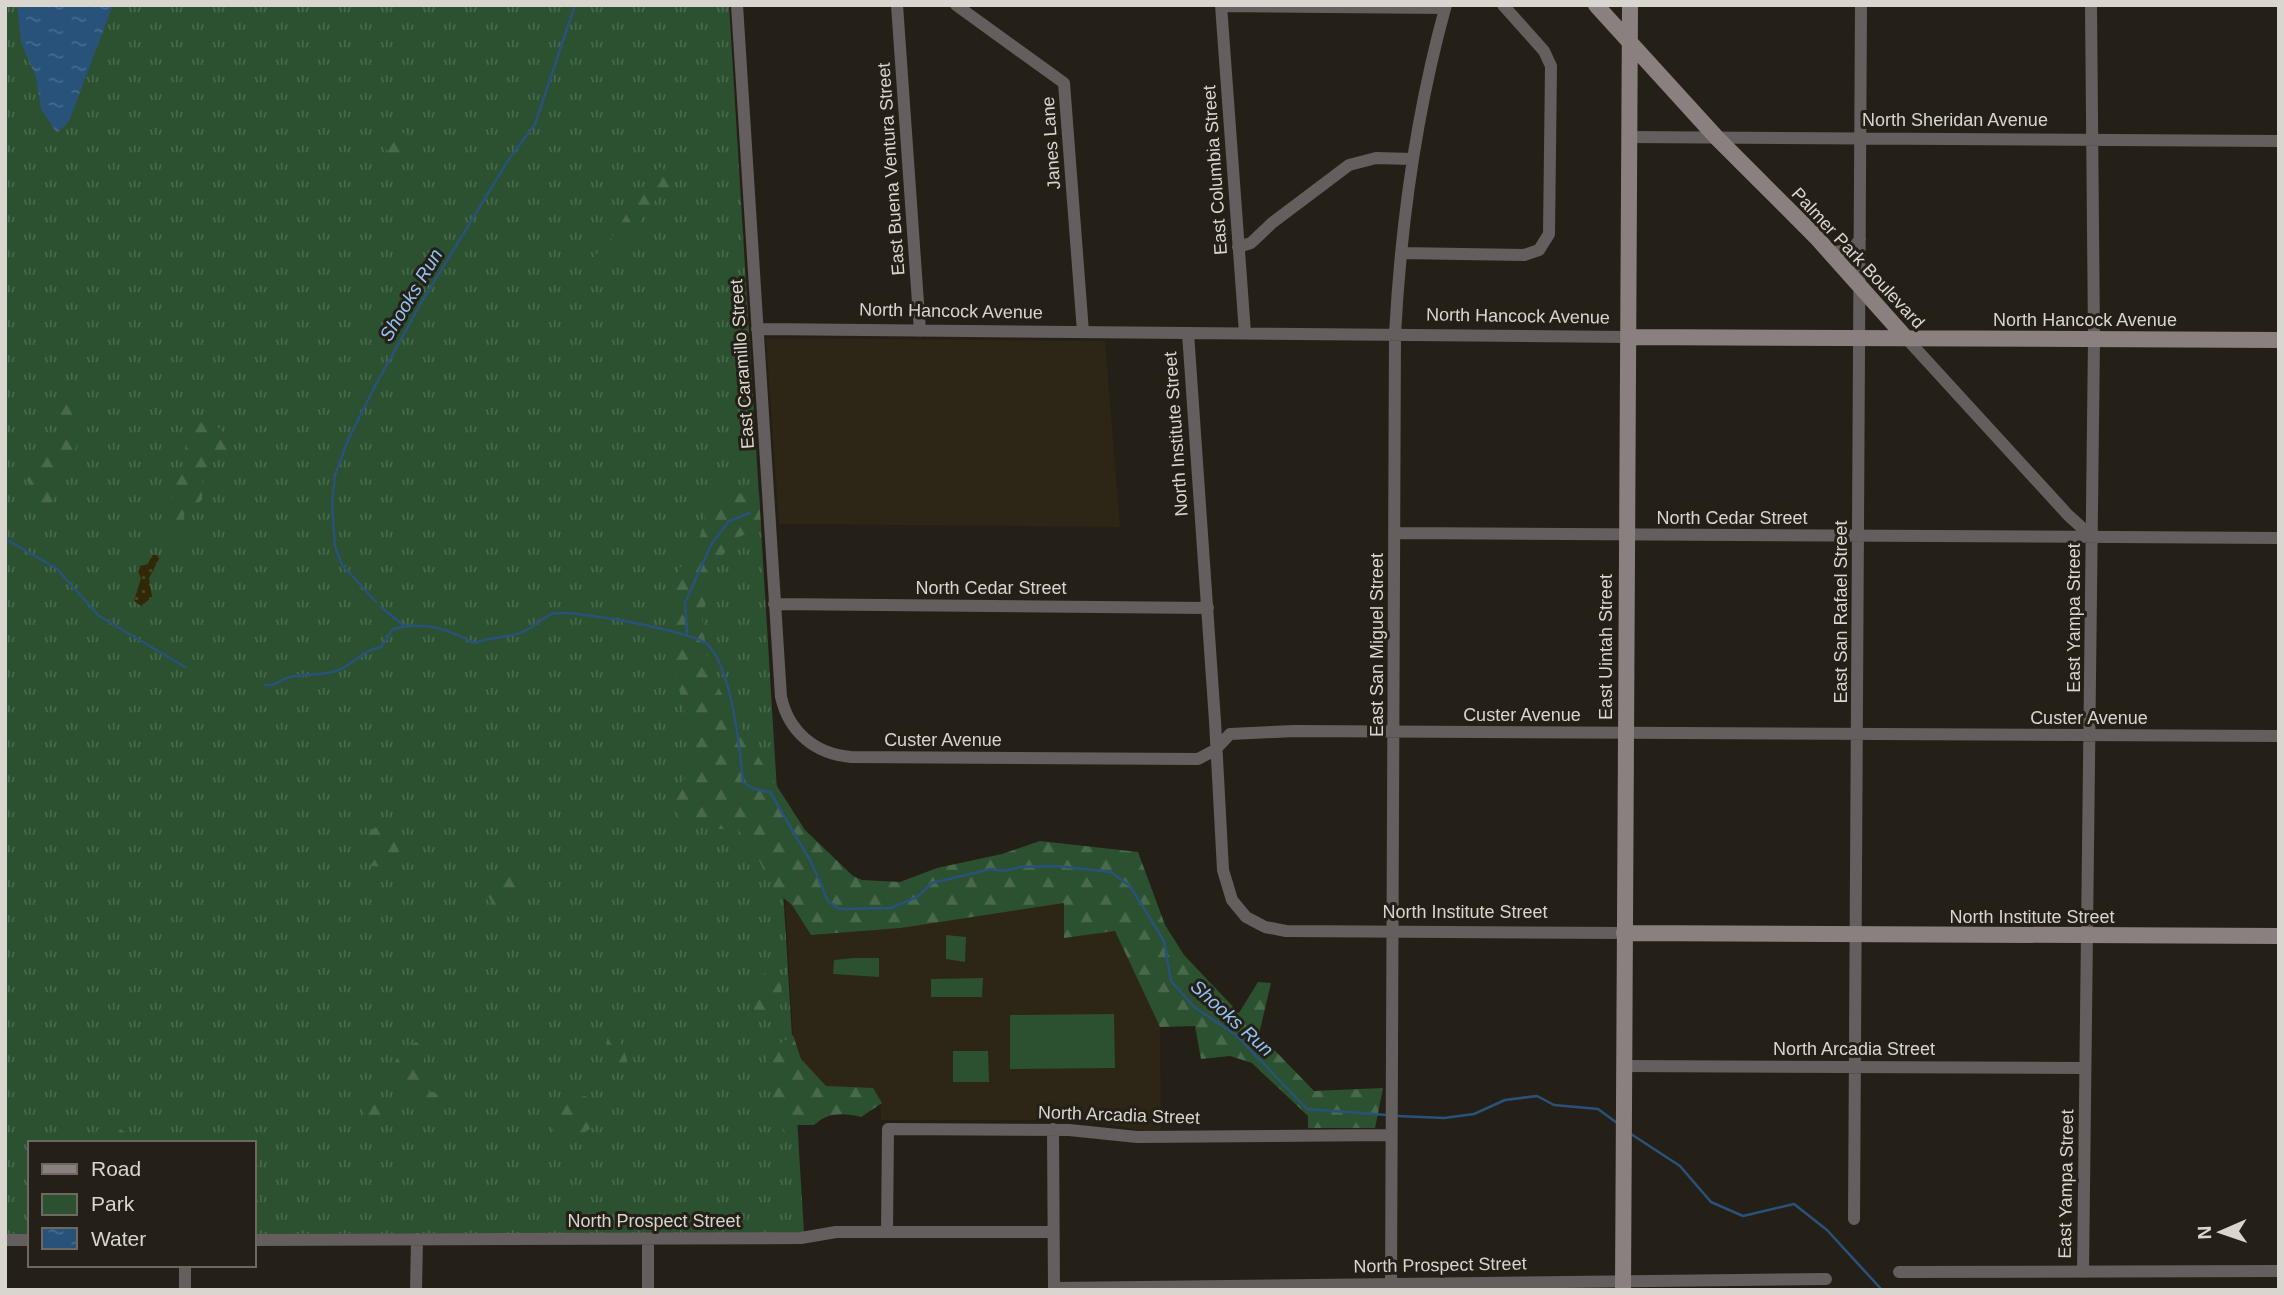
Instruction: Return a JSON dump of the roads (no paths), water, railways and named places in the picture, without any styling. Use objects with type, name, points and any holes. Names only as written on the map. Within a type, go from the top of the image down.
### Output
[{"type":"main road","name":"Palmer Park Boulevard","points":[[1596,5],[1717,138],[1860,285],[1906,338]]},
{"type":"main road","name":"East Uintah Street","points":[[1623,1285],[1630,5]]},
{"type":"main road","name":"North Hancock Avenue","points":[[1628,337],[2279,340]]},
{"type":"main road","name":"North Institute Street","points":[[1624,933],[2279,936]]},
{"type":"street","name":"East Caramillo Street","points":[[737,5],[774,604],[781,697],[789,719]]},
{"type":"street","name":"East Buena Ventura Street","points":[[897,5],[920,331]]},
{"type":"street","name":"Janes Lane","points":[[956,5],[1064,83],[1083,332]]},
{"type":"street","points":[[1401,253],[1524,255],[1539,250],[1549,234],[1551,66],[1544,51],[1503,5]]},
{"type":"street","name":"East San Rafael Street","points":[[1854,1219],[1861,5]]},
{"type":"street","name":"East Yampa Street","points":[[2083,1272],[2087,751],[2091,736],[2094,339],[2091,5]]},
{"type":"street","points":[[1221,6],[1446,7]]},
{"type":"street","name":"East Columbia Street","points":[[1221,6],[1245,333]]},
{"type":"street","name":"East San Miguel Street","points":[[1391,1286],[1395,334],[1412,159],[1446,7]]},
{"type":"street","name":"North Sheridan Avenue","points":[[1630,137],[2279,141]]},
{"type":"street","points":[[1238,247],[1251,243],[1272,223],[1349,165],[1376,158],[1412,159]]},
{"type":"street","points":[[1830,253],[1853,249],[1860,239]]},
{"type":"street","name":"North Hancock Avenue","points":[[757,329],[1628,337]]},
{"type":"street","name":"North Institute Street","points":[[1188,333],[1223,870],[1232,900],[1239,910],[1254,923],[1276,929],[1624,933]]},
{"type":"street","name":"Palmer Park Boulevard","points":[[1906,338],[2068,515],[2091,536]]},
{"type":"street","name":"North Cedar Street","points":[[1395,533],[2279,538]]},
{"type":"street","name":"North Cedar Street","points":[[774,604],[1208,608]]},
{"type":"street","name":"Custer Avenue","points":[[789,719],[800,734],[817,748],[851,757],[1198,759],[1215,750],[1230,734],[1394,732],[2279,736]]},
{"type":"street","name":"North Arcadia Street","points":[[1623,1066],[2084,1068]]},
{"type":"street","name":"North Arcadia Street","points":[[887,1232],[888,1129],[1053,1129],[1138,1137],[1391,1129]]},
{"type":"street","points":[[1053,1129],[1054,1289]]},
{"type":"street","name":"North Prospect Street","points":[[256,1240],[802,1238],[829,1233],[1053,1232]]},
{"type":"street","points":[[416,1290],[417,1239]]},
{"type":"street","points":[[648,1239],[648,1290]]},
{"type":"street","points":[[5,1240],[28,1240]]},
{"type":"street","points":[[185,1267],[185,1290]]},
{"type":"street","points":[[1899,1272],[2279,1271]]},
{"type":"street","name":"North Prospect Street","points":[[1054,1289],[1623,1285],[1826,1279]]},
{"type":"water","points":[[17,5],[113,5],[69,121],[57,133],[41,109],[36,77],[21,42]]},
{"type":"waterway","name":"Shooks Run","points":[[376,602],[342,565],[335,546],[332,504],[335,475],[348,440],[421,303],[509,159],[535,124],[575,5]]},
{"type":"waterway","name":"Shooks Run","points":[[687,634],[685,603],[712,543],[729,521],[750,513]]},
{"type":"waterway","name":"Shooks Run","points":[[5,539],[56,568],[99,616],[185,667]]},
{"type":"waterway","name":"Shooks Run","points":[[381,607],[403,625]]},
{"type":"waterway","name":"Shooks Run","points":[[265,685],[296,676],[339,670],[369,651],[381,647],[393,629],[404,627],[435,627],[474,643],[520,633],[552,614],[563,613],[631,622],[697,639],[707,644],[716,655],[729,689],[743,782],[754,789],[770,792],[811,862],[828,901],[839,909],[891,908],[917,897],[932,883],[991,869],[1003,871],[1021,867],[1057,866],[1111,872],[1130,886],[1164,941],[1171,981],[1194,1007],[1236,1035],[1307,1109],[1387,1115]]},
{"type":"waterway","name":"Shooks Run","points":[[1397,1116],[1444,1118],[1474,1114],[1505,1100],[1537,1096],[1554,1105],[1598,1109],[1617,1123]]},
{"type":"waterway","name":"Shooks Run","points":[[1631,1134],[1680,1166],[1711,1202],[1743,1216],[1794,1204],[1827,1230],[1882,1290]]}]
